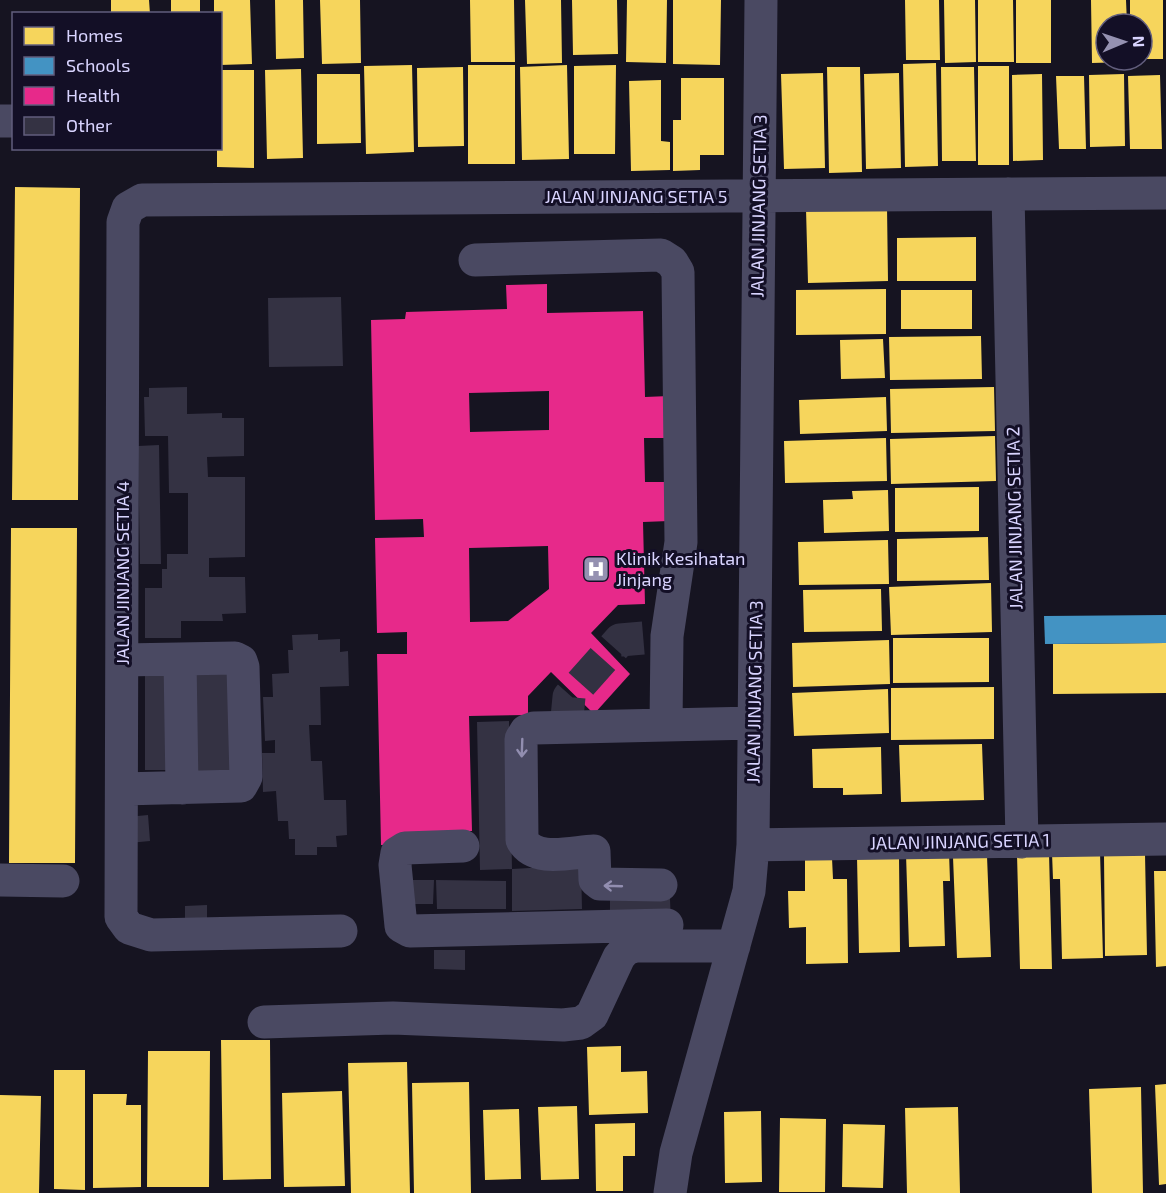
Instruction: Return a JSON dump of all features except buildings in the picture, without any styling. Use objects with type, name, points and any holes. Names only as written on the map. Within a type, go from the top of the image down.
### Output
[{"type":"street","name":"JALAN JINJANG SETIA 3","points":[[670,1193],[676,1153],[749,891],[753,845],[761,0]]},
{"type":"street","name":"JALAN JINJANG SETIA 5","points":[[142,200],[1166,193]]},
{"type":"street","name":"JALAN JINJANG SETIA 2","points":[[1008,194],[1022,842]]},
{"type":"street","name":"JALAN JINJANG SETIA 4","points":[[142,200],[128,208],[123,222],[121,916],[129,928],[151,935],[341,931]]},
{"type":"street","points":[[476,260],[661,255],[672,262],[678,272],[681,542],[667,636],[666,725]]},
{"type":"street","points":[[122,789],[241,786],[246,777],[241,661],[235,658],[123,660]]},
{"type":"street","points":[[180,659],[182,788]]},
{"type":"street","points":[[662,885],[600,884],[595,880],[594,851],[537,854],[528,850],[522,840],[521,739],[526,730],[754,723]]},
{"type":"street","name":"JALAN JINJANG SETIA 1","points":[[753,845],[1166,839]]},
{"type":"street","points":[[463,846],[405,848],[397,853],[395,865],[401,926],[410,931],[737,934]]},
{"type":"street","points":[[0,880],[63,881]]},
{"type":"street","points":[[264,1022],[393,1018],[563,1025],[581,1023],[592,1015],[619,957],[626,949],[737,934]]},
{"type":"tunnel","points":[[566,728],[569,697],[620,640],[667,636]]},
{"type":"place","name":"Klinik Kesihatan Jinjang","points":[[596,569]]}]
